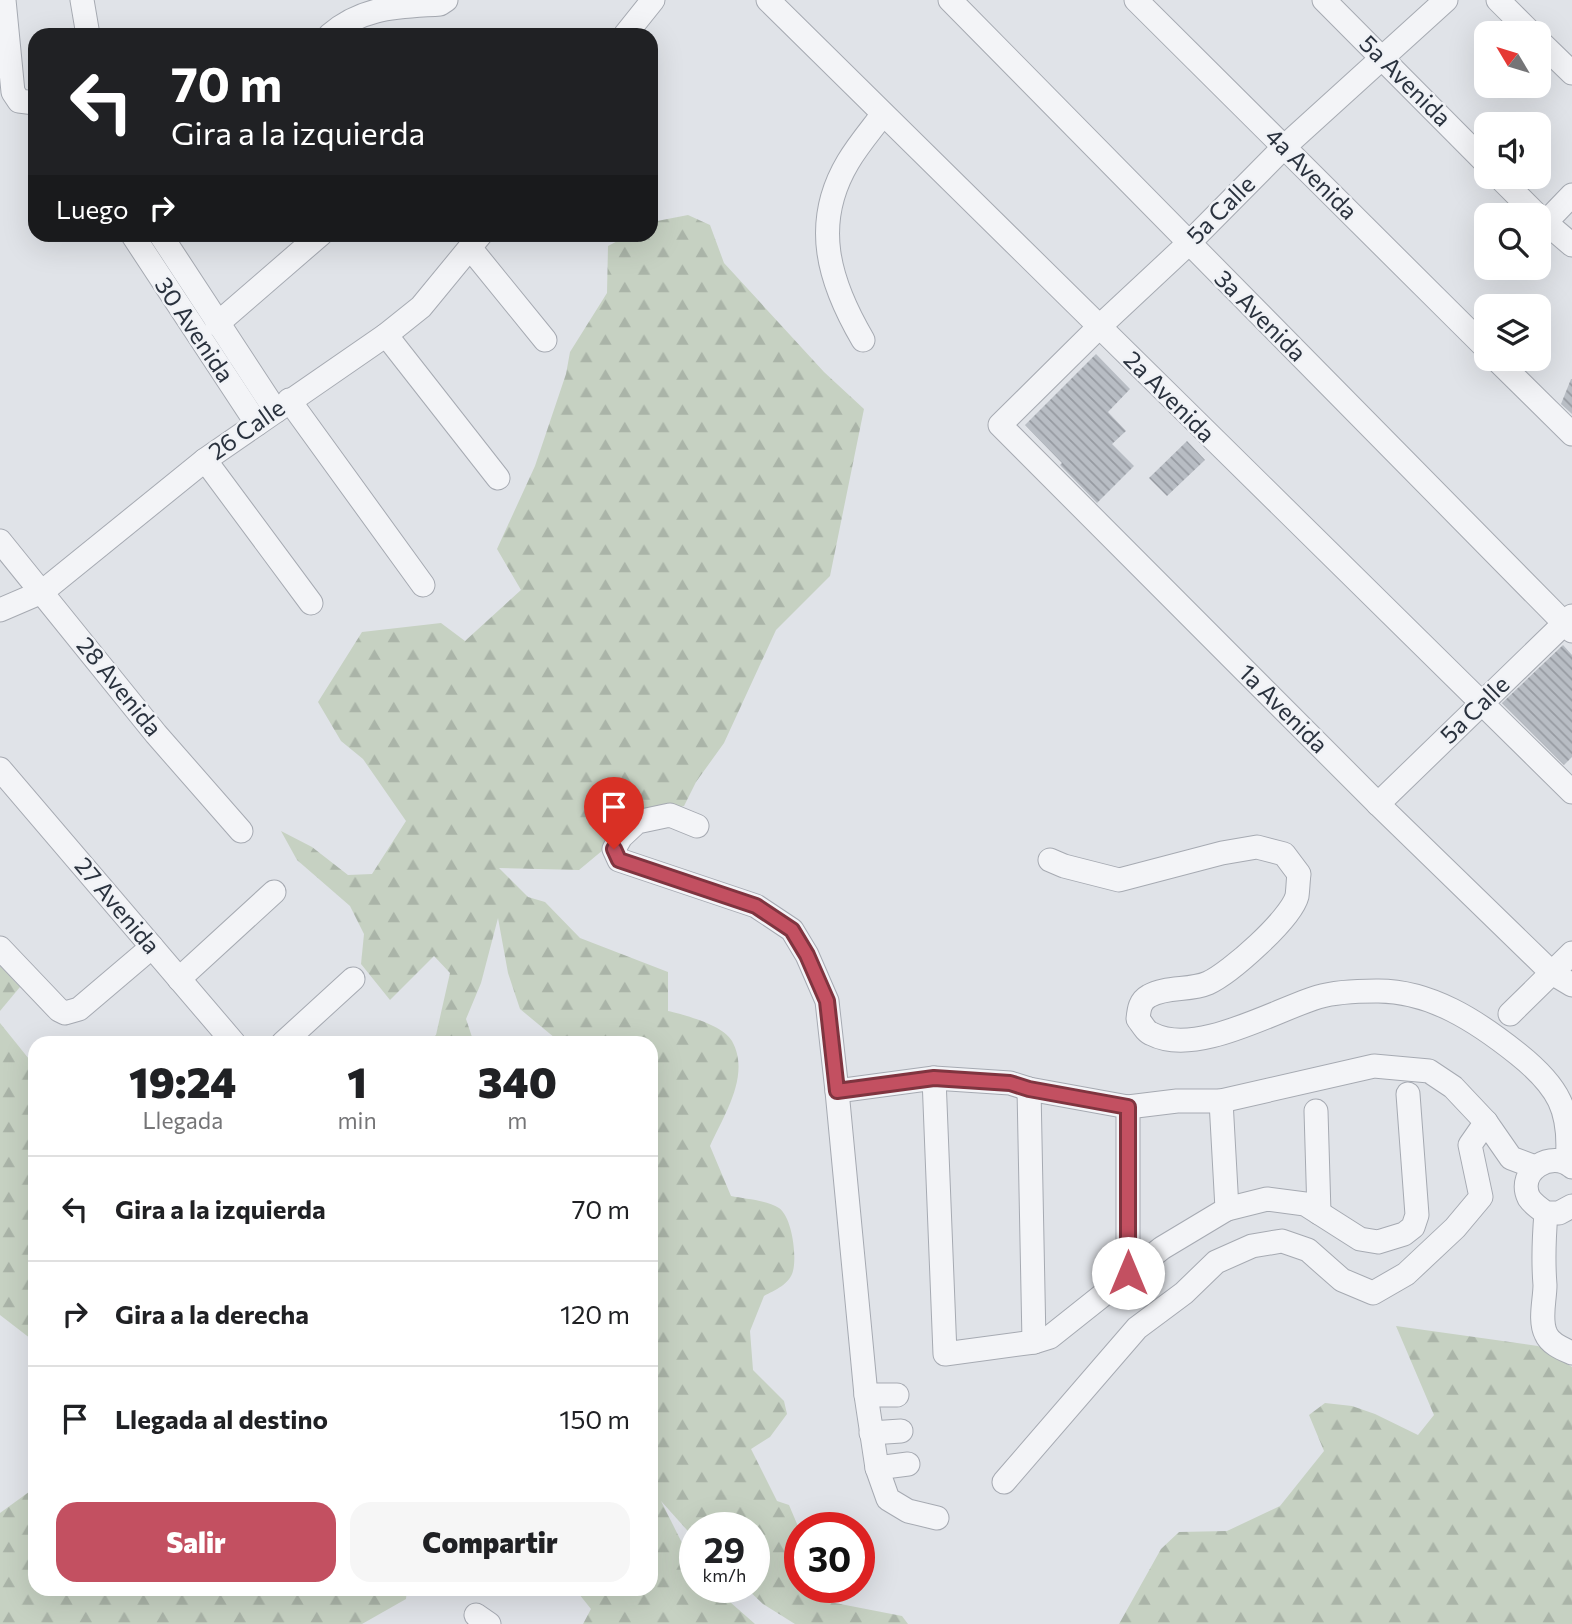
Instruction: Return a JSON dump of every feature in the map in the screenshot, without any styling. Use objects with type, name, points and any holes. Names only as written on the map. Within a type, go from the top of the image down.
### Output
[{"type":"street","points":[[4,0],[13,92],[27,102]]},
{"type":"street","points":[[82,0],[87,28]]},
{"type":"street","points":[[338,28],[343,23],[381,8],[440,4],[446,0]]},
{"type":"street","points":[[631,28],[653,0]]},
{"type":"street","name":"2a Avenida","points":[[768,0],[1572,792]]},
{"type":"street","name":"3a Avenida","points":[[950,0],[1569,624]]},
{"type":"street","name":"4a Avenida","points":[[1136,0],[1474,336]]},
{"type":"street","name":"5a Avenida","points":[[1324,0],[1474,151]]},
{"type":"street","name":"5a Calle","points":[[1000,425],[1189,243],[1284,147],[1446,0]]},
{"type":"street","points":[[1498,0],[1519,21]]},
{"type":"street","points":[[1551,53],[1572,74]]},
{"type":"street","points":[[863,341],[836,289],[829,262],[828,225],[834,193],[848,163],[883,114]]},
{"type":"street","points":[[1511,189],[1525,203]]},
{"type":"street","points":[[1551,210],[1572,195]]},
{"type":"street","points":[[1551,227],[1572,245]]},
{"type":"street","name":"30 Avenida","points":[[138,242],[274,412]]},
{"type":"street","name":"30 Avenida","points":[[165,242],[274,412]]},
{"type":"street","points":[[217,324],[312,242]]},
{"type":"street","points":[[476,242],[545,340]]},
{"type":"street","name":"26 Calle","points":[[0,610],[42,592],[205,460],[386,335],[421,307],[476,242]]},
{"type":"street","points":[[386,335],[498,478]]},
{"type":"street","points":[[1508,371],[1572,434]]},
{"type":"street","points":[[274,412],[423,584]]},
{"type":"street","name":"1a Avenida","points":[[1000,425],[1378,804],[1552,973],[1572,985]]},
{"type":"street","points":[[205,460],[311,603]]},
{"type":"street","name":"28 Avenida","points":[[0,541],[156,734],[241,831]]},
{"type":"street","name":"5a Calle","points":[[1378,804],[1569,624]]},
{"type":"street","name":"27 Avenida","points":[[0,769],[228,1036]]},
{"type":"street","points":[[697,826],[670,815],[637,822],[621,837],[614,849],[619,860],[756,906],[792,930],[807,955],[827,1001],[866,1395],[877,1468],[888,1499],[908,1511],[937,1518]]},
{"type":"street","points":[[1050,860],[1119,880],[1222,853],[1257,847],[1284,854],[1298,874],[1296,898],[1280,922],[1233,967],[1207,984],[1158,992],[1147,997],[1139,1007],[1138,1019],[1149,1034],[1169,1040],[1224,1034],[1321,996],[1378,990],[1425,998],[1482,1026],[1546,1077],[1565,1108],[1570,1165],[1556,1159],[1545,1161],[1535,1167],[1528,1177],[1527,1188],[1530,1199],[1546,1213],[1559,1213],[1571,1208]]},
{"type":"street","points":[[179,979],[274,892]]},
{"type":"street","points":[[0,948],[59,1010],[65,1013],[79,1009],[152,947]]},
{"type":"street","points":[[1510,1014],[1572,953]]},
{"type":"street","points":[[291,1036],[354,979]]},
{"type":"street","points":[[837,1091],[934,1078],[1010,1083],[1128,1107],[1177,1101],[1221,1101],[1374,1066],[1429,1071],[1453,1087],[1486,1122],[1511,1158],[1535,1167]]},
{"type":"street","points":[[934,1078],[945,1354],[1034,1342],[1049,1337],[1162,1248],[1227,1209],[1267,1199],[1305,1204],[1360,1239],[1378,1242],[1404,1234],[1413,1227],[1417,1215],[1408,1094]]},
{"type":"street","points":[[1029,1089],[1034,1342]]},
{"type":"street","points":[[1221,1101],[1227,1209]]},
{"type":"street","points":[[1128,1107],[1128,1273]]},
{"type":"street","points":[[1316,1111],[1319,1213]]},
{"type":"street","points":[[1004,1482],[1137,1328],[1184,1293],[1216,1262],[1252,1246],[1282,1241],[1308,1250],[1342,1280],[1373,1293],[1406,1274],[1455,1228],[1481,1197],[1470,1145],[1486,1122]]},
{"type":"street","points":[[1546,1213],[1542,1267],[1546,1334],[1555,1344],[1572,1353]]},
{"type":"street","points":[[866,1395],[897,1395]]},
{"type":"street","points":[[871,1433],[901,1431]]},
{"type":"street","points":[[877,1468],[908,1464]]},
{"type":"green space","points":[[688,215],[710,225],[724,263],[824,372],[864,409],[830,576],[776,630],[724,743],[696,782],[684,806],[656,813],[579,870],[499,868],[528,897],[545,902],[580,938],[668,972],[668,1011],[721,1030],[732,1041],[739,1067],[737,1081],[710,1146],[731,1196],[768,1203],[783,1213],[790,1228],[794,1256],[789,1280],[764,1296],[750,1331],[753,1370],[784,1401],[787,1414],[770,1437],[751,1449],[777,1501],[789,1505],[792,1512],[784,1512],[784,1603],[835,1603],[902,1616],[908,1624],[795,1624],[762,1603],[770,1603],[770,1512],[679,1512],[679,1521],[661,1501],[679,1537],[679,1603],[731,1603],[755,1624],[583,1624],[591,1609],[581,1596],[658,1596],[658,1036],[553,1036],[520,1009],[508,973],[498,918],[481,983],[466,1019],[472,1036],[435,1036],[450,973],[434,956],[390,1000],[361,964],[364,934],[350,906],[297,860],[281,831],[312,847],[348,875],[372,874],[406,821],[363,759],[341,741],[318,702],[362,632],[441,623],[465,641],[521,590],[497,549],[535,466],[566,374],[570,352],[607,293],[608,246],[616,242],[658,242],[658,221]]},
{"type":"green space","points":[[0,966],[20,987],[0,1011]]},
{"type":"green space","points":[[0,1023],[28,1058],[28,1337],[0,1315]]},
{"type":"green space","points":[[1396,1326],[1538,1346],[1572,1367],[1572,1624],[1119,1624],[1161,1549],[1179,1532],[1227,1531],[1280,1506],[1324,1451],[1309,1415],[1325,1403],[1352,1406],[1418,1435],[1434,1415]]},
{"type":"green space","points":[[28,1493],[28,1596],[406,1596],[406,1599],[362,1624],[0,1624],[0,1513]]},
{"type":"building","points":[[1096,354],[1130,389],[1108,412],[1126,431],[1112,444],[1134,466],[1097,503],[1025,425]]},
{"type":"building","points":[[1572,379],[1572,414],[1561,404]]},
{"type":"building","points":[[1187,441],[1205,460],[1167,496],[1149,478]]},
{"type":"building","points":[[1563,645],[1572,655],[1572,757],[1564,765],[1502,703]]},
{"type":"route","points":[[614,849],[619,860],[756,906],[792,930],[807,955],[827,1001],[837,1091],[934,1078],[1010,1083],[1128,1107],[1128,1273]]}]
